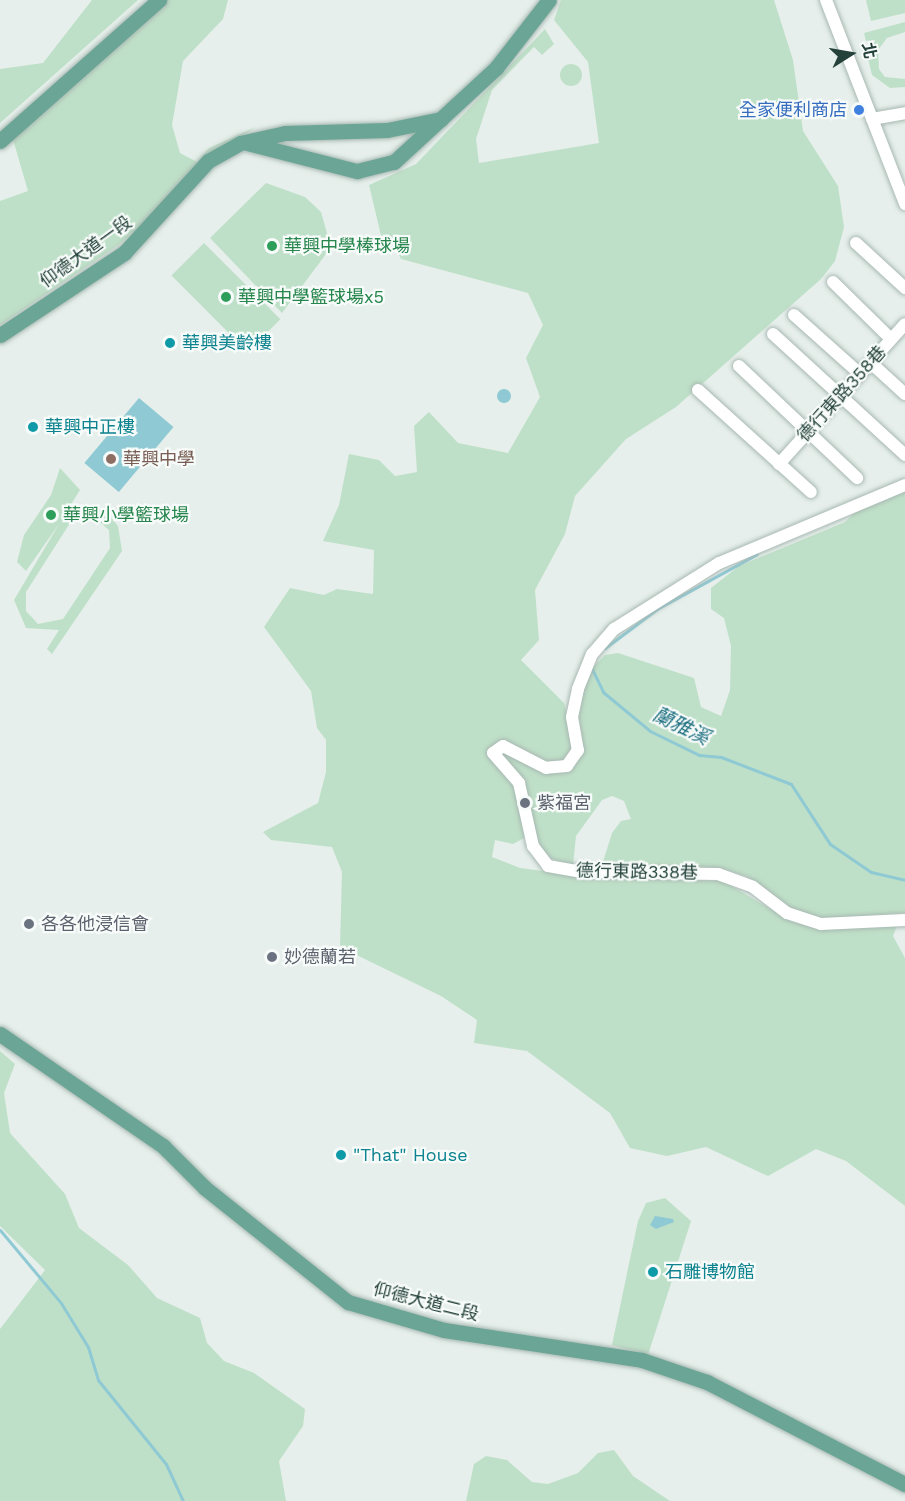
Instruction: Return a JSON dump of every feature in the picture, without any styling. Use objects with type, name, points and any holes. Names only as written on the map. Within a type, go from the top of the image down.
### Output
[{"type":"main road","points":[[0,141],[159,0]]},
{"type":"main road","points":[[240,143],[357,171],[377,169],[413,150],[441,119],[496,68],[549,0]]},
{"type":"main road","name":"仰德大道一段","points":[[0,335],[124,253],[208,161],[240,143],[285,133],[387,130],[441,119]]},
{"type":"main road","name":"仰德大道二段","points":[[0,1034],[163,1146],[205,1188],[348,1302],[444,1330],[642,1360],[707,1383],[905,1484]]},
{"type":"street","points":[[825,0],[905,204]]},
{"type":"street","points":[[872,119],[905,113]]},
{"type":"street","points":[[856,243],[905,288]]},
{"type":"street","points":[[833,282],[891,339]]},
{"type":"street","points":[[794,315],[860,374]]},
{"type":"street","name":"德行東路358巷","points":[[779,464],[891,339],[904,328]]},
{"type":"street","points":[[773,334],[905,455]]},
{"type":"street","points":[[871,363],[905,394]]},
{"type":"street","points":[[739,366],[857,478]]},
{"type":"street","points":[[698,390],[811,492]]},
{"type":"street","name":"德行東路338巷","points":[[905,485],[719,563],[614,629],[592,654],[578,689],[572,717],[578,750],[572,762],[553,769],[503,746],[494,750],[522,790],[532,846],[541,862],[583,872],[718,874],[753,887],[787,913],[832,926],[905,920]]},
{"type":"green space","points":[[92,0],[138,0],[0,123],[0,69],[43,63]]},
{"type":"green space","points":[[163,0],[228,0],[223,19],[183,61],[172,125],[180,153],[197,162],[209,148],[256,127],[202,160],[172,200],[117,246],[0,325],[0,201],[28,191],[12,136]]},
{"type":"green space","points":[[561,0],[774,0],[793,60],[803,131],[838,186],[844,227],[835,261],[821,279],[676,407],[626,439],[575,496],[565,534],[535,590],[539,640],[521,660],[564,703],[575,745],[567,760],[549,765],[498,743],[493,747],[515,787],[526,837],[513,844],[495,840],[492,857],[520,868],[596,878],[723,881],[777,913],[826,929],[898,923],[893,936],[905,958],[905,1206],[846,1161],[816,1149],[768,1176],[706,1147],[667,1156],[630,1148],[610,1113],[527,1051],[474,1043],[477,1020],[441,996],[340,947],[342,872],[332,847],[271,840],[263,832],[318,803],[326,772],[326,740],[317,728],[311,691],[264,627],[290,588],[324,595],[337,589],[373,594],[374,550],[323,541],[339,505],[349,454],[379,460],[395,476],[417,472],[414,426],[429,412],[458,443],[508,453],[540,397],[526,358],[543,325],[528,293],[401,259],[394,242],[382,240],[369,185],[416,164],[545,29],[554,44],[542,55],[534,47],[492,90],[476,139],[479,163],[599,143],[588,62],[554,20]]},
{"type":"green space","points":[[866,0],[905,0],[905,13],[871,21]]},
{"type":"green space","points":[[905,22],[905,32],[887,38],[878,50],[879,69],[885,77],[905,79],[905,87],[890,88],[872,75],[868,58],[875,40],[866,41],[864,33]]},
{"type":"green space","points":[[571,64],[579,67],[582,75],[579,83],[571,86],[563,83],[560,75],[563,67]]},
{"type":"green space","name":"華興中學棒球場","points":[[266,183],[305,197],[321,212],[327,233],[326,254],[282,313],[210,238]]},
{"type":"green space","name":"華興中學籃球場x5","points":[[204,243],[280,319],[248,352],[171,276]]},
{"type":"green space","points":[[60,468],[80,490],[65,514],[105,510],[118,526],[122,551],[52,654],[47,649],[59,630],[26,628],[14,600],[59,524],[26,571],[17,562],[24,535],[51,495]],"holes":[[[95,518],[109,530],[110,548],[63,619],[38,624],[26,611],[26,592],[70,523]]]},
{"type":"green space","points":[[905,488],[905,913],[821,920],[783,906],[746,876],[723,869],[608,867],[602,865],[612,833],[621,821],[631,819],[624,801],[612,796],[602,800],[576,836],[573,865],[542,856],[523,783],[498,749],[549,773],[569,768],[577,761],[576,716],[588,672],[605,655],[618,653],[694,678],[701,707],[721,716],[730,690],[731,646],[724,618],[711,609],[711,588],[739,566],[845,522],[859,509]]},
{"type":"green space","points":[[0,1051],[15,1064],[4,1093],[10,1133],[65,1194],[79,1228],[128,1265],[157,1298],[200,1318],[207,1343],[224,1361],[254,1373],[305,1409],[303,1426],[279,1461],[286,1501],[0,1501],[0,1329],[45,1270],[0,1226]]},
{"type":"green space","points":[[665,1198],[691,1221],[648,1355],[612,1345],[638,1221],[646,1203]]},
{"type":"green space","points":[[614,1450],[633,1476],[670,1501],[466,1501],[474,1464],[486,1456],[507,1460],[532,1482],[548,1484],[578,1473],[598,1453]]},
{"type":"water","points":[[501,389],[507,389],[511,396],[507,403],[501,403],[497,399],[497,393]]},
{"type":"water","points":[[139,398],[173,427],[119,492],[84,463]]},
{"type":"water","points":[[655,1216],[673,1219],[674,1222],[656,1229],[650,1225]]},
{"type":"waterway","name":"蘭雅溪","points":[[605,648],[657,609],[757,554]]},
{"type":"waterway","name":"蘭雅溪","points":[[591,667],[603,692],[650,731],[699,755],[721,757],[791,784],[830,844],[871,872],[905,880]]},
{"type":"waterway","points":[[0,1230],[61,1303],[88,1347],[98,1380],[166,1464],[183,1501]]},
{"type":"place","name":"全家便利商店","points":[[859,110]]},
{"type":"place","name":"華興中學棒球場","points":[[272,246]]},
{"type":"place","name":"華興中學籃球場x5","points":[[226,297]]},
{"type":"place","name":"華興美齡樓","points":[[170,343]]},
{"type":"place","name":"華興中正樓","points":[[33,427]]},
{"type":"place","name":"華興中學","points":[[111,459]]},
{"type":"place","name":"華興小學籃球場","points":[[51,515]]},
{"type":"place","name":"紫福宮","points":[[525,803]]},
{"type":"place","name":"各各他浸信會","points":[[29,924]]},
{"type":"place","name":"妙德蘭若","points":[[272,957]]},
{"type":"place","name":"\"That\" House","points":[[341,1155]]},
{"type":"place","name":"石雕博物館","points":[[653,1272]]}]
